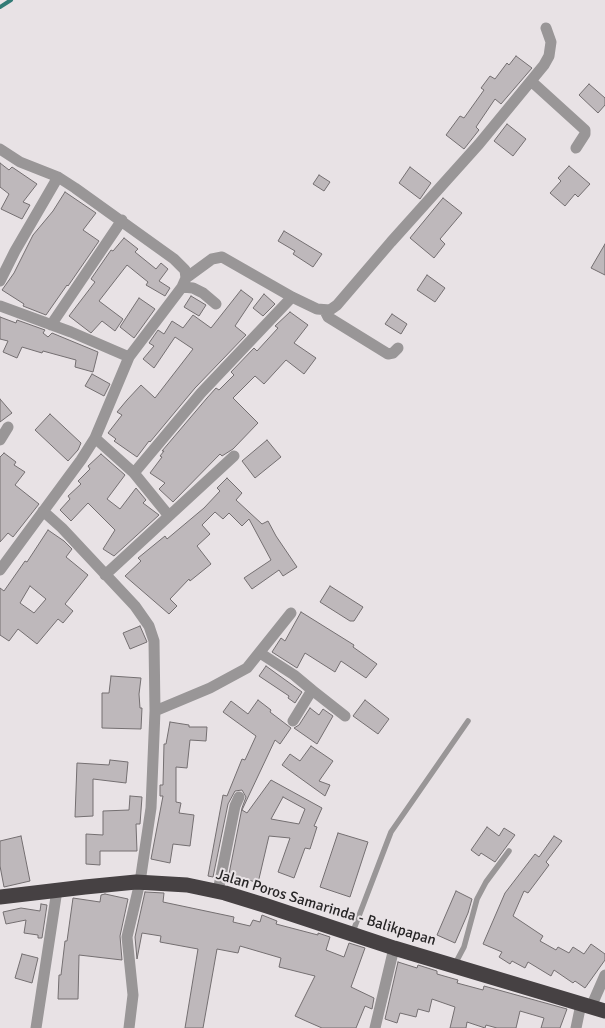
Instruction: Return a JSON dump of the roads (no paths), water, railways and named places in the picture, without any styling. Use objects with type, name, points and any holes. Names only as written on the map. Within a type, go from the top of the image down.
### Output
[{"type":"highway","name":"Jalan Poros Samarinda - Balikpapan","points":[[0,897],[140,882],[187,885],[218,891],[264,904],[394,948],[593,1007]]},
{"type":"street","points":[[0,570],[72,474],[95,438],[129,357],[184,283],[212,259],[222,256],[292,297],[317,309],[330,310],[479,144],[544,65],[549,56],[551,42],[546,28]]},
{"type":"street","points":[[531,81],[584,130],[585,134],[576,148]]},
{"type":"street","points":[[0,149],[20,162],[58,177],[122,220],[182,266],[185,270],[184,283]]},
{"type":"street","points":[[0,281],[58,177]]},
{"type":"street","points":[[51,325],[122,220]]},
{"type":"street","points":[[184,283],[203,293],[216,304]]},
{"type":"street","points":[[134,473],[200,393],[292,297]]},
{"type":"street","points":[[0,306],[129,357]]},
{"type":"street","points":[[325,311],[328,317],[376,348],[388,354],[393,353],[398,348]]},
{"type":"street","points":[[0,440],[8,427]]},
{"type":"street","points":[[95,438],[134,473],[169,516]]},
{"type":"street","points":[[105,575],[234,456]]},
{"type":"street","points":[[43,511],[62,528],[142,615],[152,634],[155,667],[151,808],[140,882],[127,936],[133,995],[129,1028]]},
{"type":"street","points":[[154,711],[210,688],[247,668],[291,613]]},
{"type":"street","points":[[260,653],[294,675],[345,716]]},
{"type":"street","points":[[293,721],[312,690]]},
{"type":"street","points":[[218,891],[235,806],[239,797]]},
{"type":"street","points":[[36,1028],[58,890]]},
{"type":"street","points":[[375,1028],[394,948]]},
{"type":"street","points":[[576,1028],[593,1007],[605,975]]},
{"type":"lane","points":[[352,934],[391,832],[468,722]]},
{"type":"lane","points":[[454,966],[464,947],[477,899],[486,882],[509,851]]},
{"type":"waterway","points":[[0,7],[11,0]]}]
